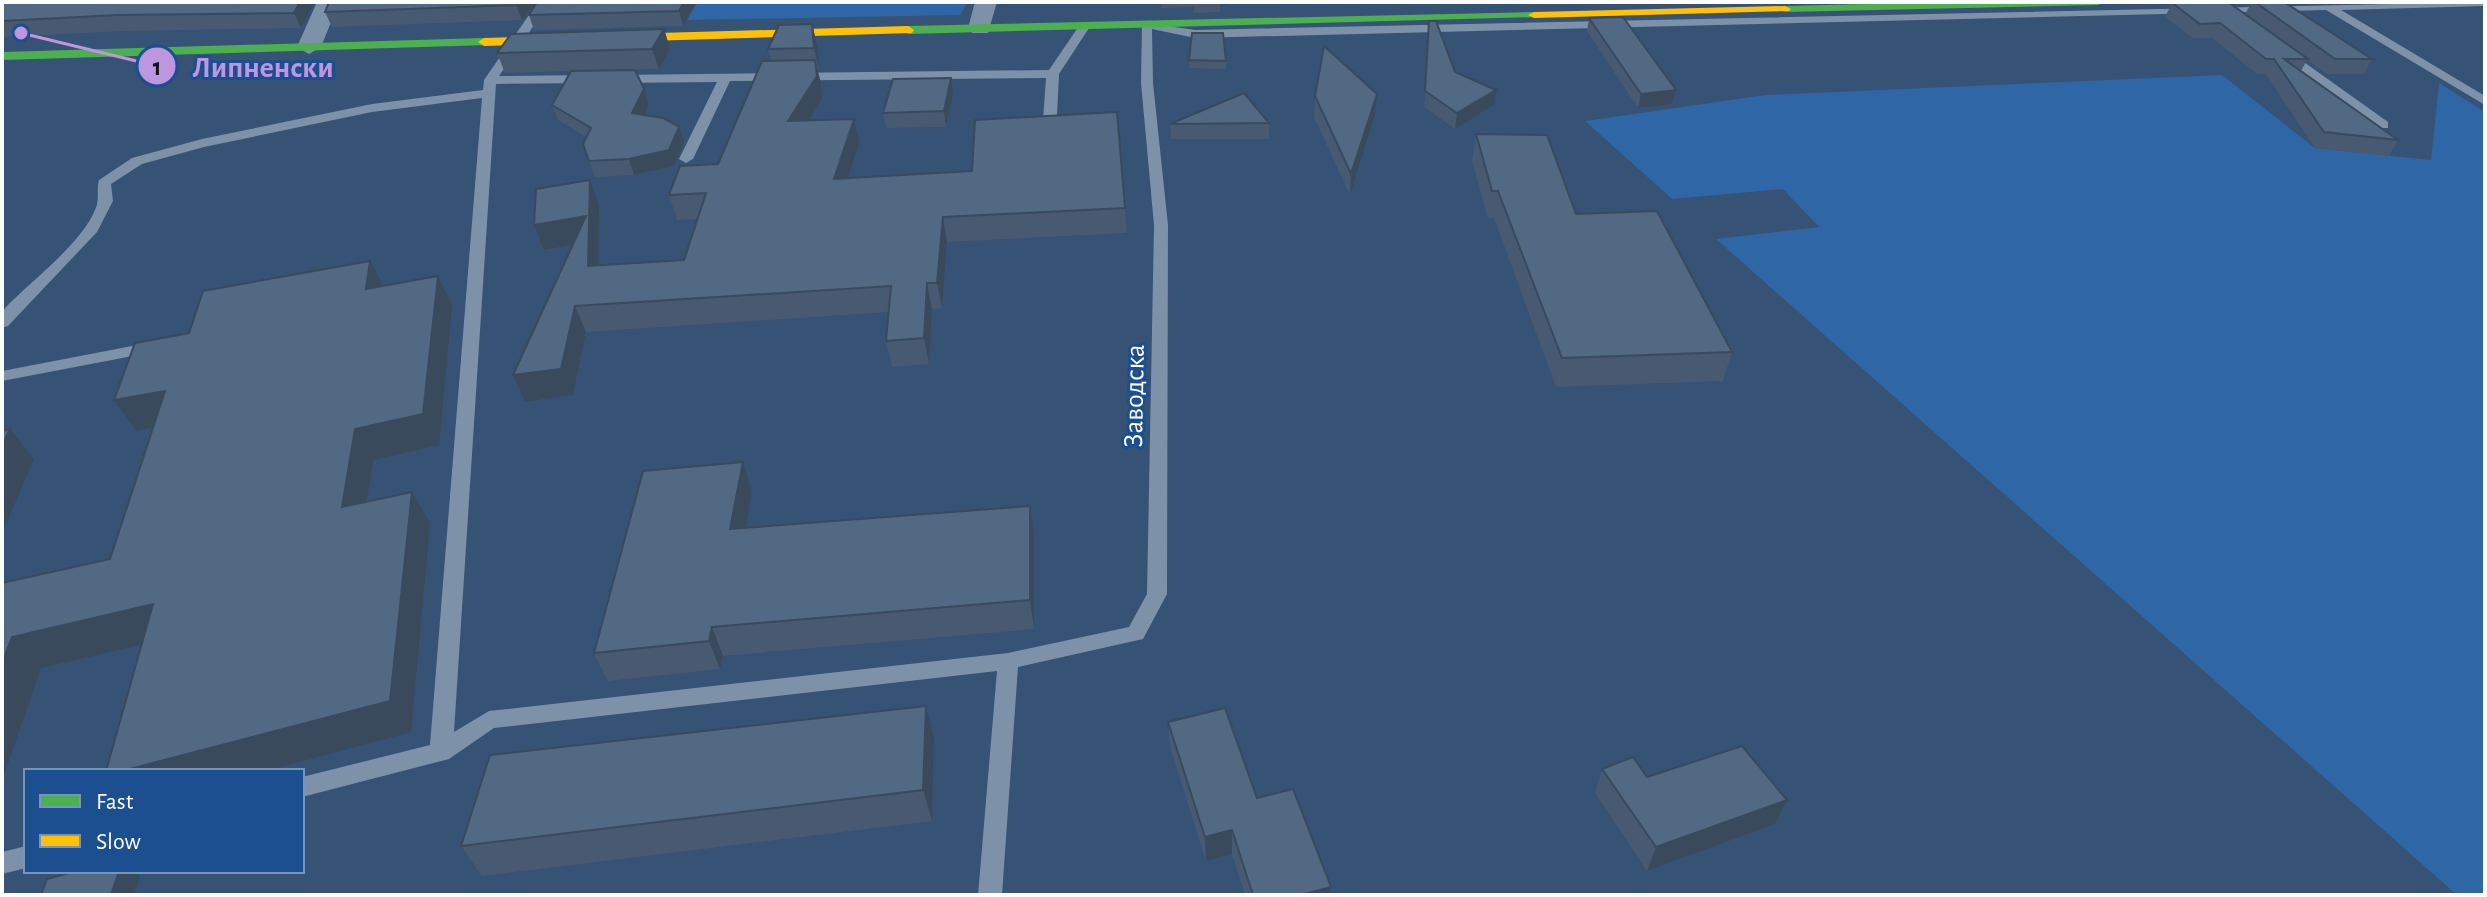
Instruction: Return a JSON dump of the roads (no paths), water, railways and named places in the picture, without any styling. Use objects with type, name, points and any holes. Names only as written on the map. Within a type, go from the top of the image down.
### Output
[{"type":"street","points":[[309,47],[328,2]]},
{"type":"street","points":[[980,28],[986,2]]},
{"type":"street","points":[[2,56],[1085,25],[2098,2]]},
{"type":"lane","points":[[441,752],[490,87],[515,41],[544,2]]},
{"type":"lane","points":[[1146,24],[1195,34],[2218,6],[2485,3]]},
{"type":"lane","points":[[2324,4],[2485,101]]},
{"type":"lane","points":[[2218,6],[2248,27]]},
{"type":"lane","name":"Заводска","points":[[304,786],[441,752],[489,720],[1008,661],[1136,633],[1157,594],[1161,225],[1147,83],[1146,24]]},
{"type":"lane","points":[[1049,134],[1053,74],[1085,25]]},
{"type":"lane","points":[[2272,45],[2383,125]]},
{"type":"lane","points":[[2,323],[15,304],[91,228],[106,204],[104,183],[137,161],[289,124],[490,87],[725,78],[1053,74]]},
{"type":"lane","points":[[686,159],[725,78]]},
{"type":"lane","points":[[2,376],[168,344]]},
{"type":"lane","points":[[990,895],[1008,661]]},
{"type":"lane","points":[[2,863],[24,858]]},
{"type":"place","name":"Липненски","points":[[21,33]]}]
